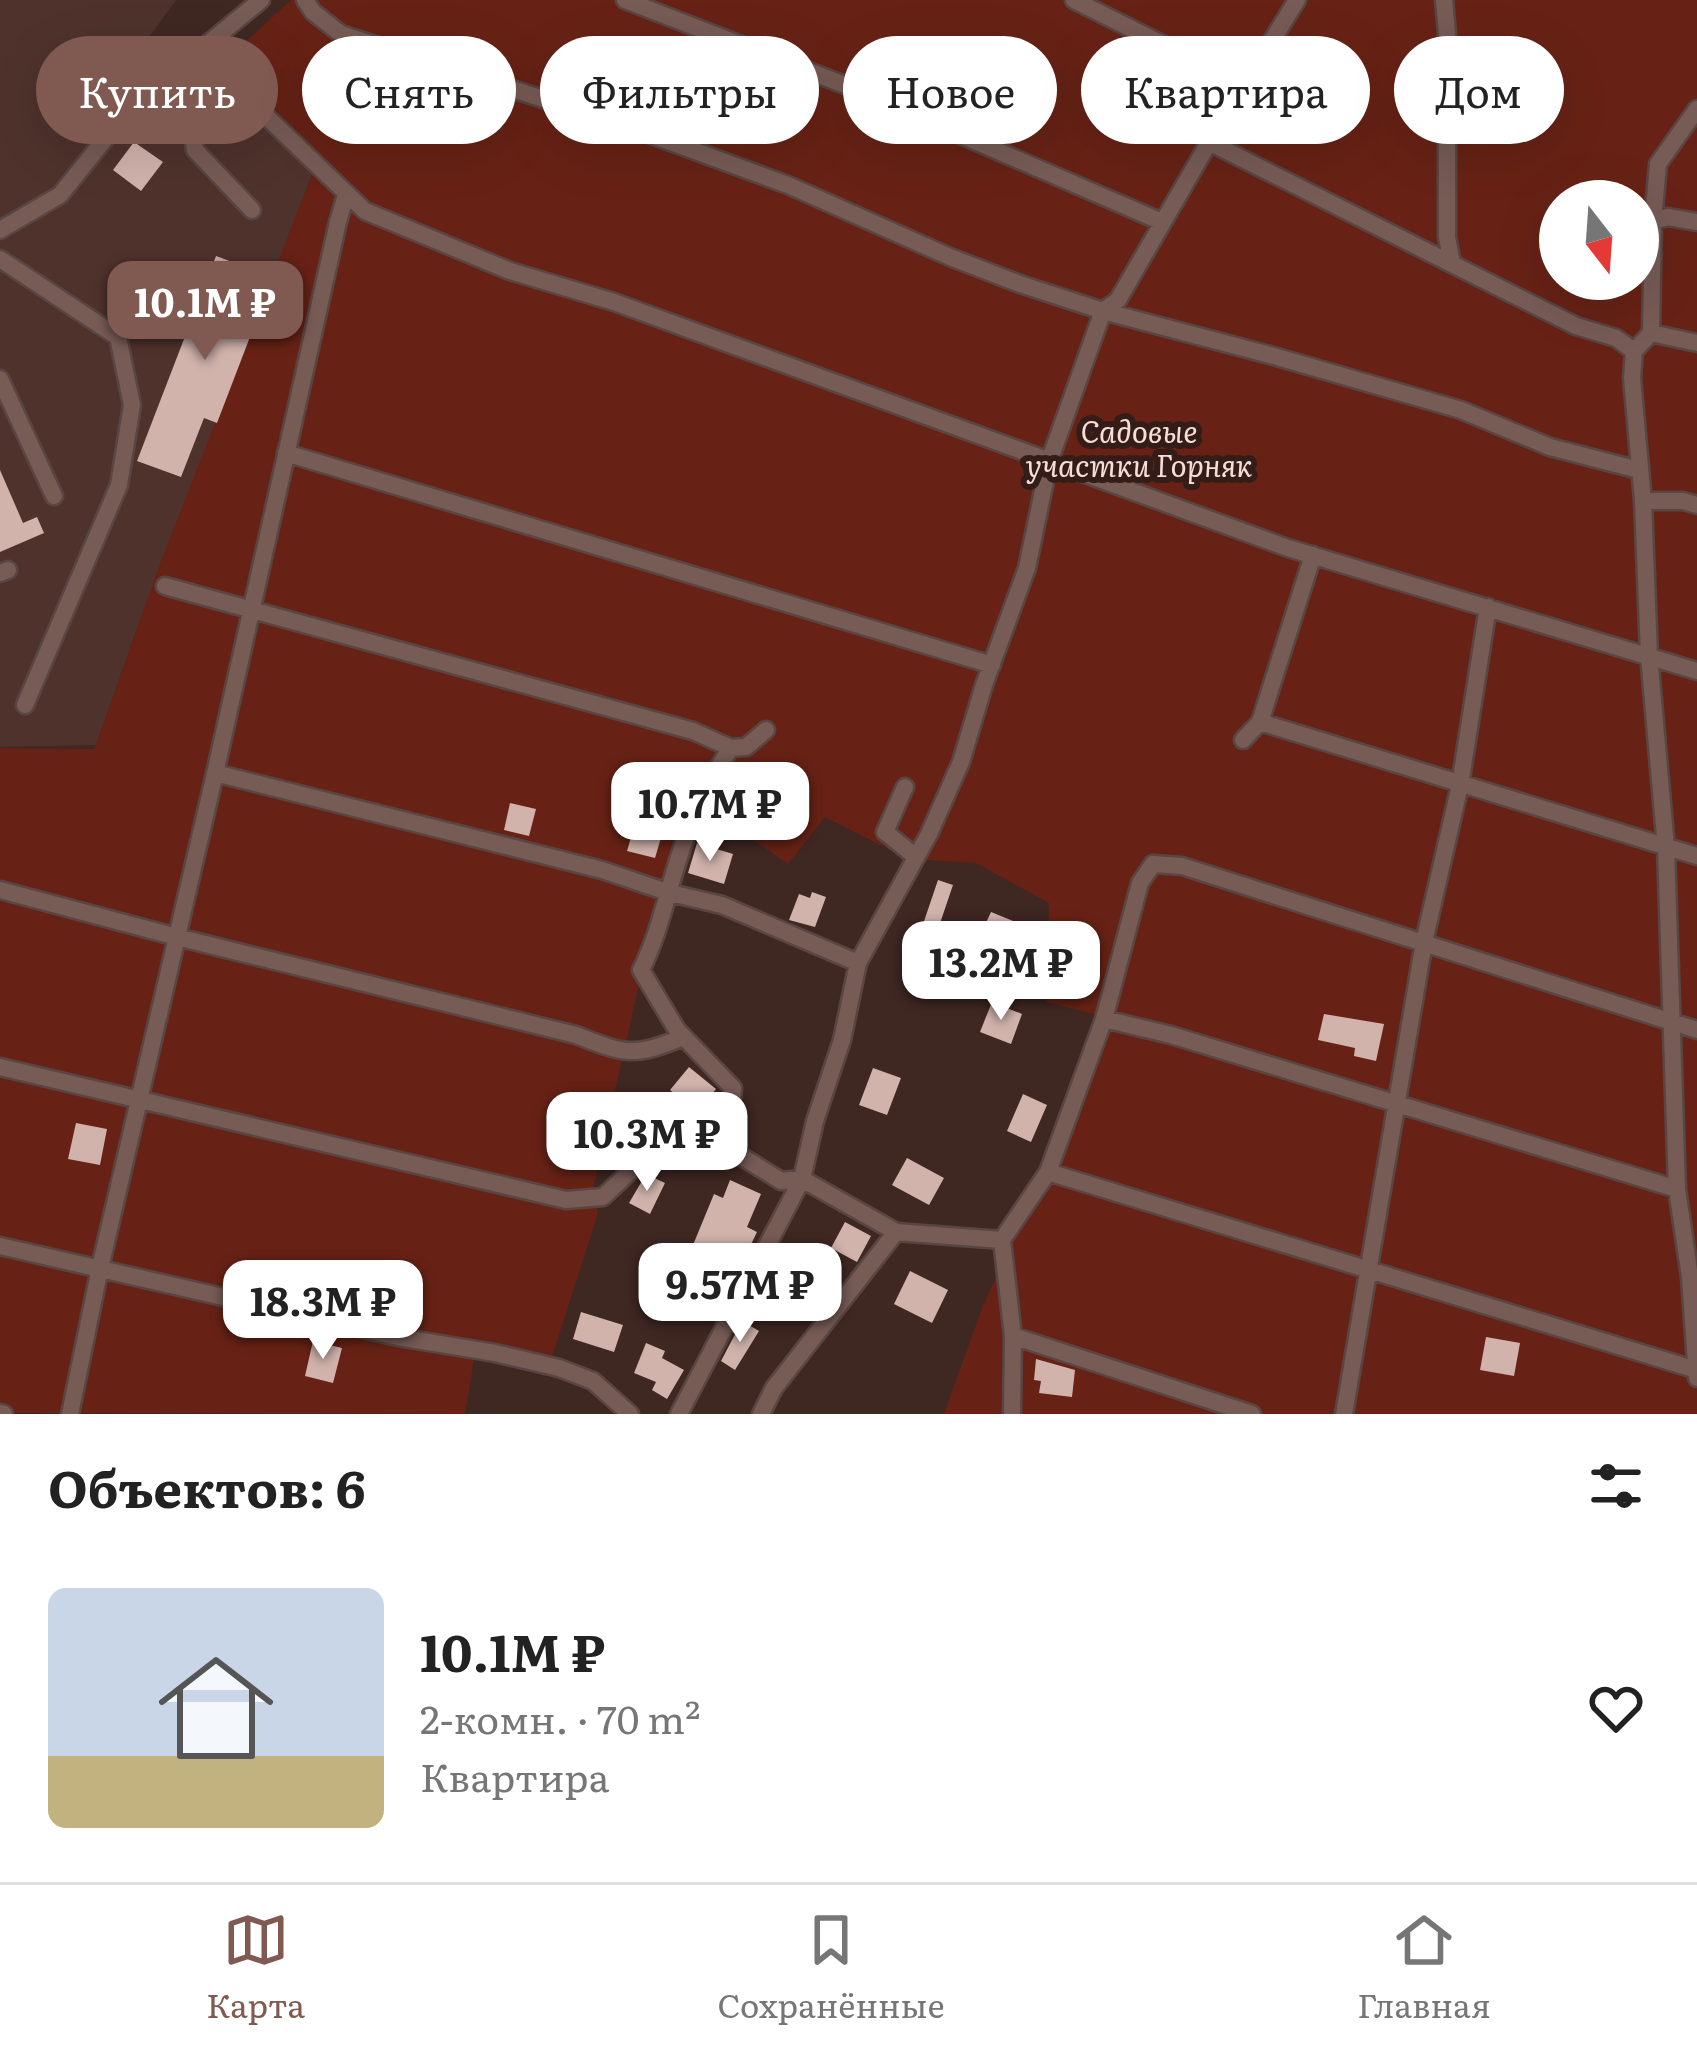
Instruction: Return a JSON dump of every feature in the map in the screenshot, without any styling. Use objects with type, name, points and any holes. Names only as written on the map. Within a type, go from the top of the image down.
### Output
[{"type":"street","points":[[224,36],[261,0]]},
{"type":"street","points":[[304,0],[341,34],[624,125],[788,185],[968,264],[1102,311],[1461,410],[1550,447],[1639,470]]},
{"type":"street","points":[[625,0],[850,87],[1162,222]]},
{"type":"street","points":[[1074,0],[1146,36]]},
{"type":"street","points":[[1275,36],[1297,0]]},
{"type":"street","points":[[1444,0],[1447,237],[1452,264]]},
{"type":"street","points":[[1657,180],[1658,164],[1697,110]]},
{"type":"street","points":[[278,129],[365,211],[510,271],[614,302],[1313,555],[1697,671]]},
{"type":"street","points":[[0,230],[60,195],[101,144]]},
{"type":"street","points":[[194,144],[252,210]]},
{"type":"street","points":[[679,1414],[802,1179],[859,963],[961,762],[1027,568],[1049,462],[1102,311],[1118,300],[1208,144]]},
{"type":"street","points":[[1213,144],[1576,326],[1616,338],[1634,351]]},
{"type":"street","points":[[70,1414],[346,195]]},
{"type":"street","points":[[1659,219],[1697,222]]},
{"type":"street","points":[[0,259],[118,337],[132,405],[119,485],[25,705]]},
{"type":"street","points":[[1048,1172],[1697,1373],[1689,1210],[1677,1189],[1666,848],[1648,655],[1632,378],[1634,351],[1651,333],[1652,300]]},
{"type":"street","points":[[1651,333],[1697,343]]},
{"type":"street","points":[[0,379],[54,496]]},
{"type":"street","points":[[286,452],[992,665]]},
{"type":"street","points":[[1642,501],[1697,505]]},
{"type":"street","points":[[1243,740],[1260,722],[1313,555]]},
{"type":"street","points":[[165,586],[693,731],[730,748],[746,747],[766,730]]},
{"type":"street","points":[[1344,1414],[1424,943],[1460,785],[1488,607]]},
{"type":"street","points":[[1260,722],[1697,856]]},
{"type":"street","points":[[723,1145],[733,1088],[683,1037],[640,970],[652,947],[688,832],[712,775],[730,748]]},
{"type":"street","points":[[215,773],[602,870],[722,905],[859,963]]},
{"type":"street","points":[[905,787],[886,832],[916,857]]},
{"type":"street","points":[[1012,1414],[1013,1336],[1002,1240],[1048,1172],[1104,1018],[1140,883],[1153,864],[1182,866],[1697,1030]]},
{"type":"street","points":[[0,890],[577,1035],[619,1052],[651,1051],[683,1037]]},
{"type":"street","points":[[1104,1018],[1677,1189]]},
{"type":"street","points":[[0,1067],[566,1200],[603,1197],[643,1159],[670,1143],[700,1138],[723,1145],[781,1181],[802,1179],[896,1232],[1002,1240]]},
{"type":"street","points":[[761,1414],[774,1388],[896,1232]]},
{"type":"street","points":[[0,1246],[398,1337],[560,1368],[593,1381],[629,1414]]},
{"type":"street","points":[[1013,1336],[1252,1414]]},
{"type":"shaded area","points":[[0,0],[176,0],[150,36],[36,36],[36,144],[278,141],[314,170],[96,745],[0,747]]},
{"type":"green space","name":"Садовые участки Горняк","points":[[291,0],[1697,0],[1697,1414],[944,1414],[982,1308],[1044,1170],[1097,1015],[1046,1002],[1049,903],[976,863],[908,859],[825,817],[788,864],[704,805],[654,918],[593,1189],[598,1213],[551,1360],[474,1360],[465,1414],[0,1413],[0,748],[94,749],[161,561],[314,170],[278,132],[278,36],[252,36]]},
{"type":"building","points":[[132,144],[163,162],[141,191],[113,170]]},
{"type":"building","points":[[216,256],[273,277],[217,423],[204,418],[181,477],[137,461]]},
{"type":"building","points":[[0,470],[23,523],[37,517],[44,533],[0,552]]},
{"type":"building","points":[[510,803],[536,809],[529,836],[504,830]]},
{"type":"building","points":[[635,824],[663,831],[655,858],[627,851]]},
{"type":"building","points":[[697,843],[733,854],[724,884],[688,873]]},
{"type":"building","points":[[938,880],[953,885],[935,938],[920,933]]},
{"type":"building","points":[[812,892],[826,897],[815,927],[789,920],[799,894],[810,898]]},
{"type":"building","points":[[991,912],[1018,923],[1005,952],[978,940]]},
{"type":"building","points":[[992,1002],[1022,1014],[1011,1044],[980,1032]]},
{"type":"building","points":[[1324,1014],[1384,1024],[1376,1061],[1354,1056],[1355,1048],[1318,1040]]},
{"type":"building","points":[[689,1067],[716,1089],[697,1112],[670,1090]]},
{"type":"building","points":[[873,1068],[901,1078],[887,1115],[859,1105]]},
{"type":"building","points":[[1023,1094],[1047,1105],[1031,1142],[1007,1131]]},
{"type":"building","points":[[76,1123],[107,1129],[100,1165],[68,1159]]},
{"type":"building","points":[[907,1158],[944,1178],[929,1205],[892,1185]]},
{"type":"building","points":[[646,1174],[665,1183],[650,1214],[629,1203]]},
{"type":"building","points":[[730,1180],[761,1194],[747,1227],[757,1232],[741,1265],[707,1248],[692,1284],[679,1279],[714,1194],[723,1198]]},
{"type":"building","points":[[845,1222],[871,1236],[857,1262],[831,1248]]},
{"type":"building","points":[[910,1271],[948,1290],[932,1323],[894,1304]]},
{"type":"building","points":[[581,1312],[623,1325],[614,1352],[573,1339]]},
{"type":"building","points":[[742,1321],[759,1331],[735,1370],[721,1361]]},
{"type":"building","points":[[1486,1337],[1520,1343],[1514,1376],[1480,1370]]},
{"type":"building","points":[[313,1341],[342,1348],[333,1383],[305,1376]]},
{"type":"building","points":[[646,1343],[665,1351],[662,1358],[684,1370],[667,1399],[652,1390],[656,1382],[634,1373]]},
{"type":"building","points":[[1036,1359],[1075,1370],[1072,1397],[1039,1393],[1041,1381],[1034,1380]]}]
